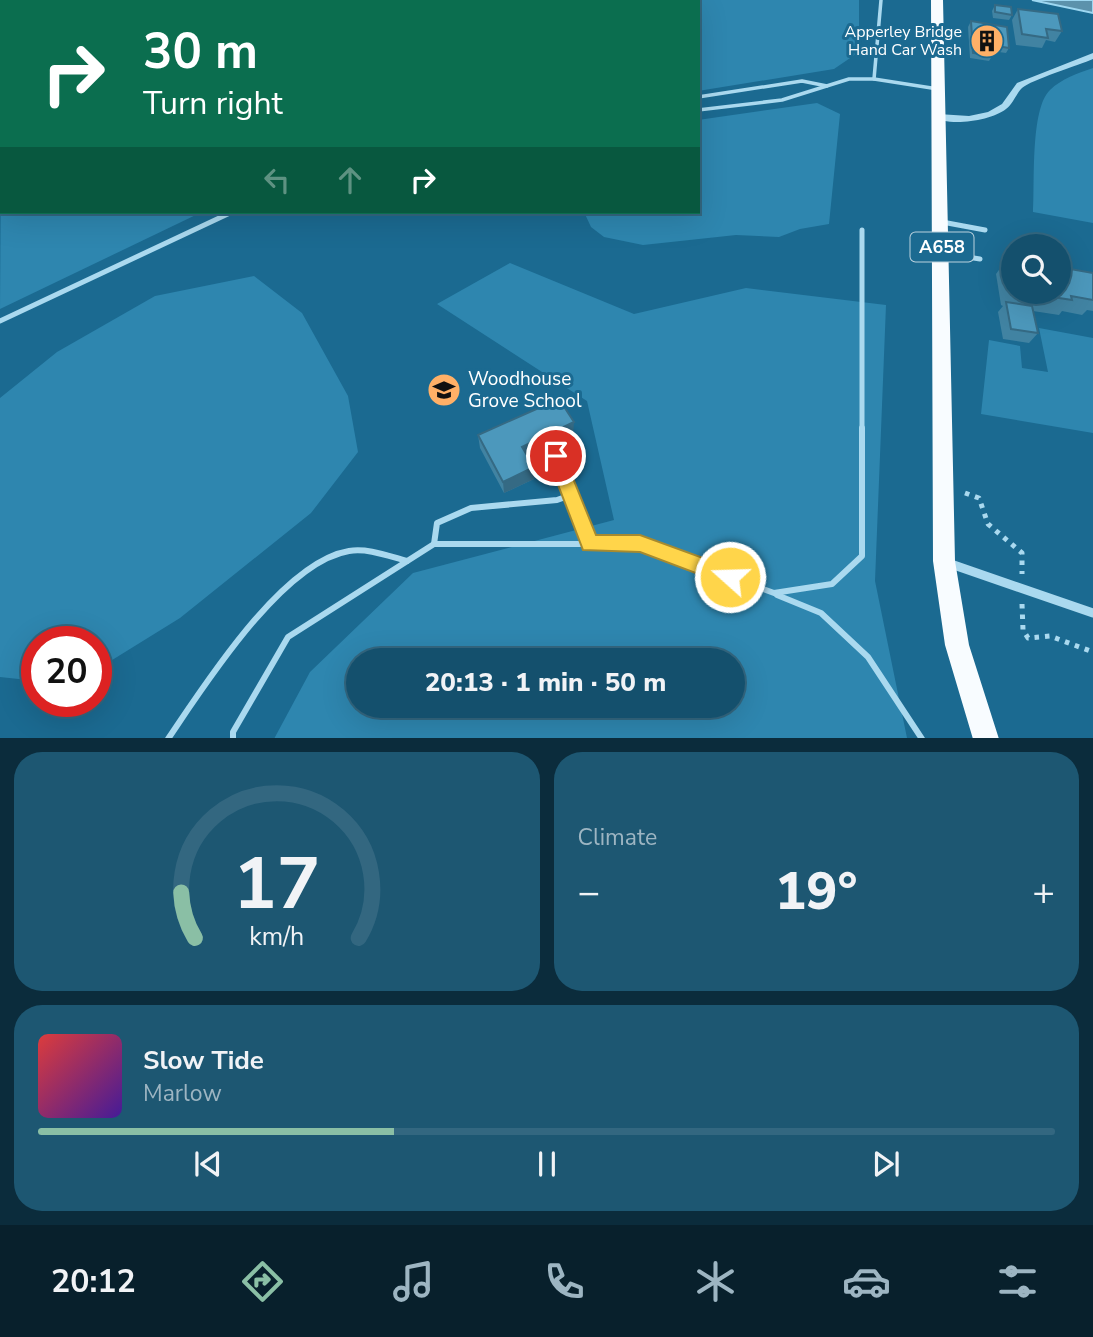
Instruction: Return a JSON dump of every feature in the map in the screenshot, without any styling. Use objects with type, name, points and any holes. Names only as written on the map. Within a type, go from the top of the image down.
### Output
[{"type":"highway","name":"A658","points":[[937,0],[942,222],[944,561],[957,645],[986,738]]},
{"type":"street","points":[[938,117],[969,119],[991,114],[1004,106],[1020,85],[1093,56]]},
{"type":"street","points":[[944,561],[1093,613]]},
{"type":"lane","points":[[874,79],[881,0]]},
{"type":"lane","points":[[700,110],[782,100],[849,79],[874,79],[938,89]]},
{"type":"lane","points":[[700,97],[802,81],[830,86]]},
{"type":"lane","points":[[0,321],[228,214]]},
{"type":"lane","points":[[942,222],[985,230]]},
{"type":"lane","points":[[774,593],[832,584],[862,556],[862,230]]},
{"type":"lane","points":[[942,253],[980,259]]},
{"type":"lane","points":[[556,456],[590,544]]},
{"type":"lane","points":[[434,544],[438,523],[471,508],[557,500],[571,495]]},
{"type":"lane","points":[[233,738],[233,732],[288,636],[434,544],[640,544],[821,613],[868,657],[922,738]]},
{"type":"lane","points":[[168,738],[241,637],[293,584],[340,553],[368,551],[407,561]]},
{"type":"shaded area","points":[[700,0],[859,0],[859,55],[856,54],[834,69],[700,91]]},
{"type":"shaded area","points":[[1032,0],[1093,0],[1093,13]]},
{"type":"shaded area","points":[[1093,68],[1093,223],[1033,212],[1036,130],[1044,100],[1050,90],[1059,83]]},
{"type":"shaded area","points":[[817,103],[840,114],[829,224],[800,229],[779,237],[736,235],[643,245],[604,237],[591,227],[585,214],[700,214],[700,120]]},
{"type":"shaded area","points":[[1,214],[198,214],[0,309]]},
{"type":"shaded area","points":[[510,263],[634,314],[746,288],[886,305],[875,581],[907,738],[275,738],[310,672],[413,573],[614,520],[587,401],[437,304]]},
{"type":"shaded area","points":[[254,276],[302,313],[348,396],[358,452],[311,513],[180,618],[112,660],[112,626],[21,626],[21,679],[0,677],[0,398],[57,352],[155,296]]},
{"type":"shaded area","points":[[1039,328],[1093,338],[1093,433],[981,414],[989,340],[1020,346],[1022,368],[1048,372]]},
{"type":"building","points":[[995,5],[1011,7],[1012,15],[995,12]]},
{"type":"building","points":[[1018,9],[1058,14],[1062,31],[1046,29],[1048,38],[1022,34]]},
{"type":"building","name":"Apperley Bridge Hand Car Wash","points":[[971,21],[1007,27],[1009,48],[991,45],[992,56],[973,53]]},
{"type":"building","points":[[1071,269],[1093,273],[1093,300],[1071,296]]},
{"type":"building","points":[[1006,304],[1032,306],[1038,333],[1011,329]]},
{"type":"building","points":[[559,399],[574,422],[522,447],[534,467],[503,482],[478,435]]},
{"type":"place","name":"Apperley Bridge Hand Car Wash","points":[[987,41]]},
{"type":"place","name":"Woodhouse Grove School","points":[[444,390]]},
{"type":"route","points":[[556,456],[590,544],[640,544],[730,577]]}]
